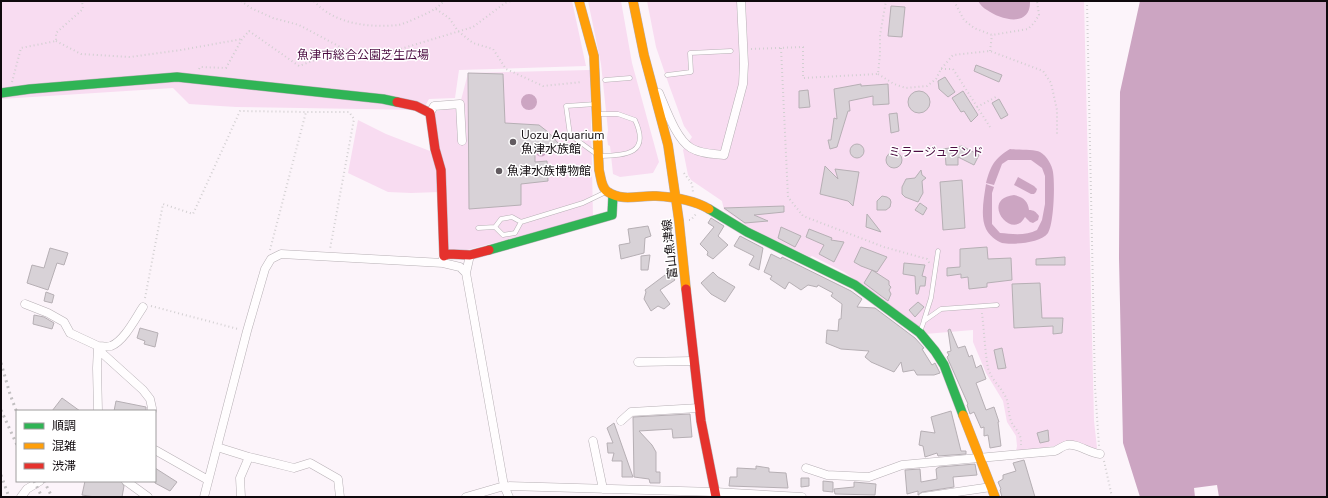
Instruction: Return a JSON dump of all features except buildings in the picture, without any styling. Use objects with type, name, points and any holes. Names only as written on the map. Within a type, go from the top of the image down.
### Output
[{"type":"street","points":[[579,1],[594,56],[599,170],[603,187],[610,193],[620,197],[629,198],[656,196],[694,201],[747,232],[855,285],[920,333],[944,365],[995,497]]},
{"type":"street","name":"富山魚津線","points":[[634,1],[634,10],[646,63],[668,145],[676,198],[699,408],[716,495]]},
{"type":"street","points":[[646,63],[679,136],[685,143],[701,152],[724,155],[743,84],[744,64],[741,1]]},
{"type":"street","points":[[5,92],[45,87],[177,77],[383,99],[416,106],[430,113]]},
{"type":"street","points":[[443,260],[441,170],[435,149],[430,113],[434,106],[460,104],[462,141]]},
{"type":"street","points":[[443,260],[448,254],[470,255],[612,215],[610,193]]},
{"type":"street","points":[[204,497],[247,331],[265,269],[272,259],[281,254],[328,258],[443,260],[460,267],[466,273]]},
{"type":"street","points":[[470,255],[466,273],[504,486],[510,497]]},
{"type":"street","points":[[25,304],[48,313],[64,322],[70,333],[98,346],[110,346],[118,341],[127,331],[143,307]]},
{"type":"street","points":[[98,346],[96,368],[98,410]]},
{"type":"street","points":[[98,346],[102,353],[150,399],[152,410]]},
{"type":"street","points":[[638,362],[693,361]]},
{"type":"street","points":[[621,421],[631,412],[699,408]]},
{"type":"street","points":[[593,441],[603,489]]},
{"type":"street","points":[[806,468],[827,475],[869,477],[902,465],[1055,451],[1066,445],[1077,446],[1092,454],[1100,454]]},
{"type":"street","points":[[217,447],[249,457],[294,468],[310,463],[338,479],[340,497]]},
{"type":"street","points":[[156,451],[208,480]]},
{"type":"street","points":[[241,497],[240,478],[249,457]]},
{"type":"street","points":[[21,497],[27,489],[38,482]]},
{"type":"street","points":[[127,482],[148,497]]},
{"type":"street","points":[[466,497],[504,486],[802,497]]},
{"type":"street","points":[[923,497],[991,487]]},
{"type":"lane","points":[[667,75],[691,72],[690,53],[731,51]]},
{"type":"lane","points":[[605,80],[630,78]]},
{"type":"lane","points":[[597,104],[566,106],[570,135],[599,156],[629,154],[637,147],[640,138],[635,120],[618,114],[597,114]]},
{"type":"lane","points":[[478,228],[495,227],[503,235],[515,233],[521,222],[610,193]]},
{"type":"lane","points":[[495,227],[500,219],[512,217],[521,222]]},
{"type":"lane","points":[[920,333],[931,298],[938,251]]},
{"type":"lane","points":[[924,321],[941,308],[997,306]]},
{"type":"path","points":[[56,41],[56,33],[83,9],[82,1]]},
{"type":"path","points":[[241,1],[273,18],[299,24],[344,49],[367,54],[397,50],[473,27],[505,3],[511,1]]},
{"type":"path","points":[[314,1],[321,9],[342,20],[369,25],[399,24],[436,9],[444,1]]},
{"type":"path","points":[[878,74],[880,35],[886,1]]},
{"type":"path","points":[[954,1],[964,20],[974,28],[992,35],[1028,29],[1034,24],[1039,15],[1038,1]]},
{"type":"path","points":[[1087,1],[1095,387],[1100,454],[1104,460],[1112,497]]},
{"type":"path","points":[[436,9],[449,18],[458,31],[473,43],[493,49],[506,69],[543,86],[582,82]]},
{"type":"path","points":[[193,79],[200,67],[226,68],[242,39],[249,32],[299,66],[344,49]]},
{"type":"path","points":[[990,51],[992,35]]},
{"type":"path","points":[[5,92],[21,48],[56,41],[81,54],[130,57],[242,39]]},
{"type":"path","points":[[751,49],[803,47],[802,78],[878,74],[894,84],[906,88],[927,86],[936,79],[941,69],[953,55],[990,51],[1043,71],[1051,83],[1057,110],[1057,136]]},
{"type":"path","points":[[781,48],[788,197],[803,216],[884,247],[927,259],[935,273]]},
{"type":"path","points":[[941,69],[953,69],[990,128]]},
{"type":"path","points":[[977,107],[996,96]]},
{"type":"path","points":[[247,331],[151,306],[143,307],[163,204],[193,214],[240,111],[349,112],[354,119],[328,258]]},
{"type":"path","points":[[265,269],[306,112]]},
{"type":"path","points":[[683,166],[684,174],[692,184],[692,188]]},
{"type":"path","points":[[686,220],[691,220],[696,215],[695,210]]},
{"type":"path","points":[[982,306],[988,368],[993,380],[1008,401],[1012,423],[1019,432],[1022,442],[1021,454]]},
{"type":"green space","name":"魚津市総合公園芝生広場","points":[[1,1],[572,1],[586,66],[459,70],[455,98],[429,99],[423,110],[236,107],[189,104],[173,88],[1,99]]},
{"type":"green space","points":[[588,1],[621,1],[632,63],[659,162],[653,173],[620,177],[613,174],[610,146],[608,145],[607,138],[608,130],[601,64]]},
{"type":"green space","name":"ミラージュランド","points":[[647,1],[1084,1],[1094,421],[1097,448],[1095,450],[1061,445],[1016,452],[1016,436],[1007,422],[1003,401],[986,373],[973,342],[973,330],[925,334],[907,317],[844,272],[749,227],[724,210],[722,201],[691,180],[688,175],[683,150],[692,137],[684,126],[656,47]]},
{"type":"green space","points":[[590,70],[593,217],[444,256],[444,193],[430,113],[460,104],[468,73]]},
{"type":"green space","points":[[358,120],[386,134],[430,151],[438,170],[440,192],[388,192],[348,173]]},
{"type":"shaded area","points":[[978,1],[1030,1],[1029,10],[1026,15],[1021,18],[1007,19],[993,14],[984,8]]},
{"type":"shaded area","points":[[1140,1],[1327,1],[1327,497],[1140,497],[1123,443],[1119,258],[1120,92]]},
{"type":"shaded area","points":[[529,94],[536,99],[537,102],[532,109],[529,110],[522,105],[521,102],[526,95]]},
{"type":"shaded area","points":[[541,145],[545,147],[547,151],[545,155],[541,157],[537,155],[535,151],[537,147]]},
{"type":"shaded area","points":[[1010,149],[1040,152],[1047,158],[1054,178],[1054,203],[1052,221],[1048,233],[1033,241],[1013,244],[997,241],[986,229],[983,218],[983,207],[986,184],[994,187],[992,193],[992,224],[1000,233],[1028,233],[1037,230],[1042,220],[1045,204],[1045,176],[1042,168],[1031,160],[1008,160],[1002,164],[994,185],[986,183],[994,163],[1000,156]]},
{"type":"shaded area","points":[[1018,177],[1034,186],[1037,189],[1036,192],[1031,194],[1014,185]]},
{"type":"shaded area","points":[[1014,195],[1020,197],[1028,204],[1029,210],[1032,210],[1039,216],[1038,220],[1033,223],[1025,217],[1019,223],[1013,225],[1002,217],[999,210],[999,204],[1004,198]]},
{"type":"pier","points":[[1217,485],[1219,497],[1195,497],[1194,488]]},
{"type":"railway","points":[[1,363],[16,410]]},
{"type":"railway","points":[[1,410],[16,443]]},
{"type":"railway","points":[[1,475],[9,497]]},
{"type":"railway","points":[[34,482],[42,497]]},
{"type":"railway","points":[[44,482],[52,497]]},
{"type":"traffic: fast","points":[[1,93],[30,89],[177,77],[383,99],[397,102]]},
{"type":"traffic: fast","points":[[489,250],[612,215],[613,195]]},
{"type":"traffic: fast","points":[[709,209],[747,232],[855,285],[920,333],[944,365],[963,415]]},
{"type":"traffic: slow","points":[[579,1],[594,56],[599,170],[604,188],[608,192],[620,197],[670,197],[690,201],[709,209]]},
{"type":"traffic: slow","points":[[633,1],[644,55],[668,145],[679,221],[686,289]]},
{"type":"traffic: slow","points":[[963,415],[995,497]]},
{"type":"traffic: jam","points":[[397,102],[416,106],[430,113],[435,149],[441,170],[444,256],[448,254],[470,255],[489,250]]},
{"type":"traffic: jam","points":[[686,289],[701,421],[716,497]]},
{"type":"place","name":"Uozu Aquarium 魚津水族館","points":[[513,142]]},
{"type":"place","name":"魚津水族博物館","points":[[499,171]]}]
